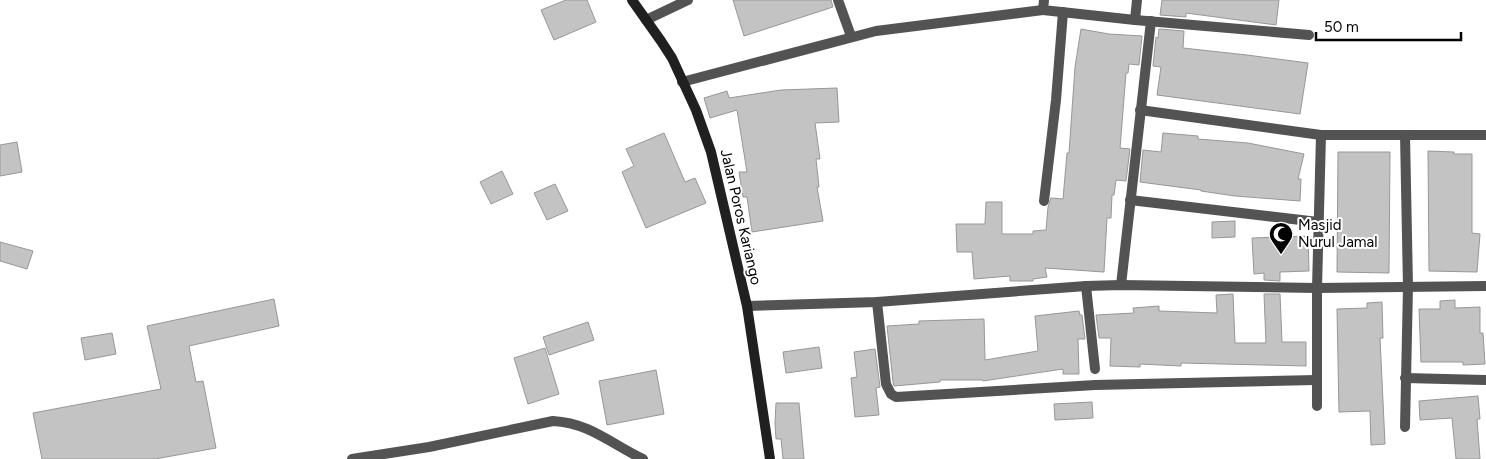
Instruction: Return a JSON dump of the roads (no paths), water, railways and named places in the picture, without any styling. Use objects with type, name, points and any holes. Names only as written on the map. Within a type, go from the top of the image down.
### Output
[{"type":"main road","name":"Jalan Poros Kariango","points":[[632,0],[672,58],[696,110],[711,152],[747,306],[770,459]]},
{"type":"street","points":[[646,20],[688,0]]},
{"type":"street","points":[[838,0],[851,36]]},
{"type":"street","points":[[1135,20],[1137,0]]},
{"type":"street","points":[[682,82],[837,42],[851,36],[1044,5],[1063,12],[1135,20],[1309,34]]},
{"type":"street","points":[[1044,201],[1056,100],[1063,12]]},
{"type":"street","points":[[1121,285],[1151,21]]},
{"type":"street","points":[[1140,110],[1321,135],[1486,135]]},
{"type":"street","points":[[1316,406],[1316,288],[1321,135]]},
{"type":"street","points":[[1405,135],[1408,287],[1405,428]]},
{"type":"street","points":[[1130,200],[1318,222]]},
{"type":"street","points":[[747,306],[877,302],[1121,285],[1316,288],[1486,286]]},
{"type":"street","points":[[1086,286],[1095,369]]},
{"type":"street","points":[[877,302],[886,384],[891,394],[896,397],[1095,385],[1316,380]]},
{"type":"street","points":[[1405,378],[1485,380]]},
{"type":"street","points":[[352,459],[430,447],[553,421],[570,422],[590,429],[643,459]]},
{"type":"place","name":"Masjid Nurul Jamal","points":[[1281,255]]}]
